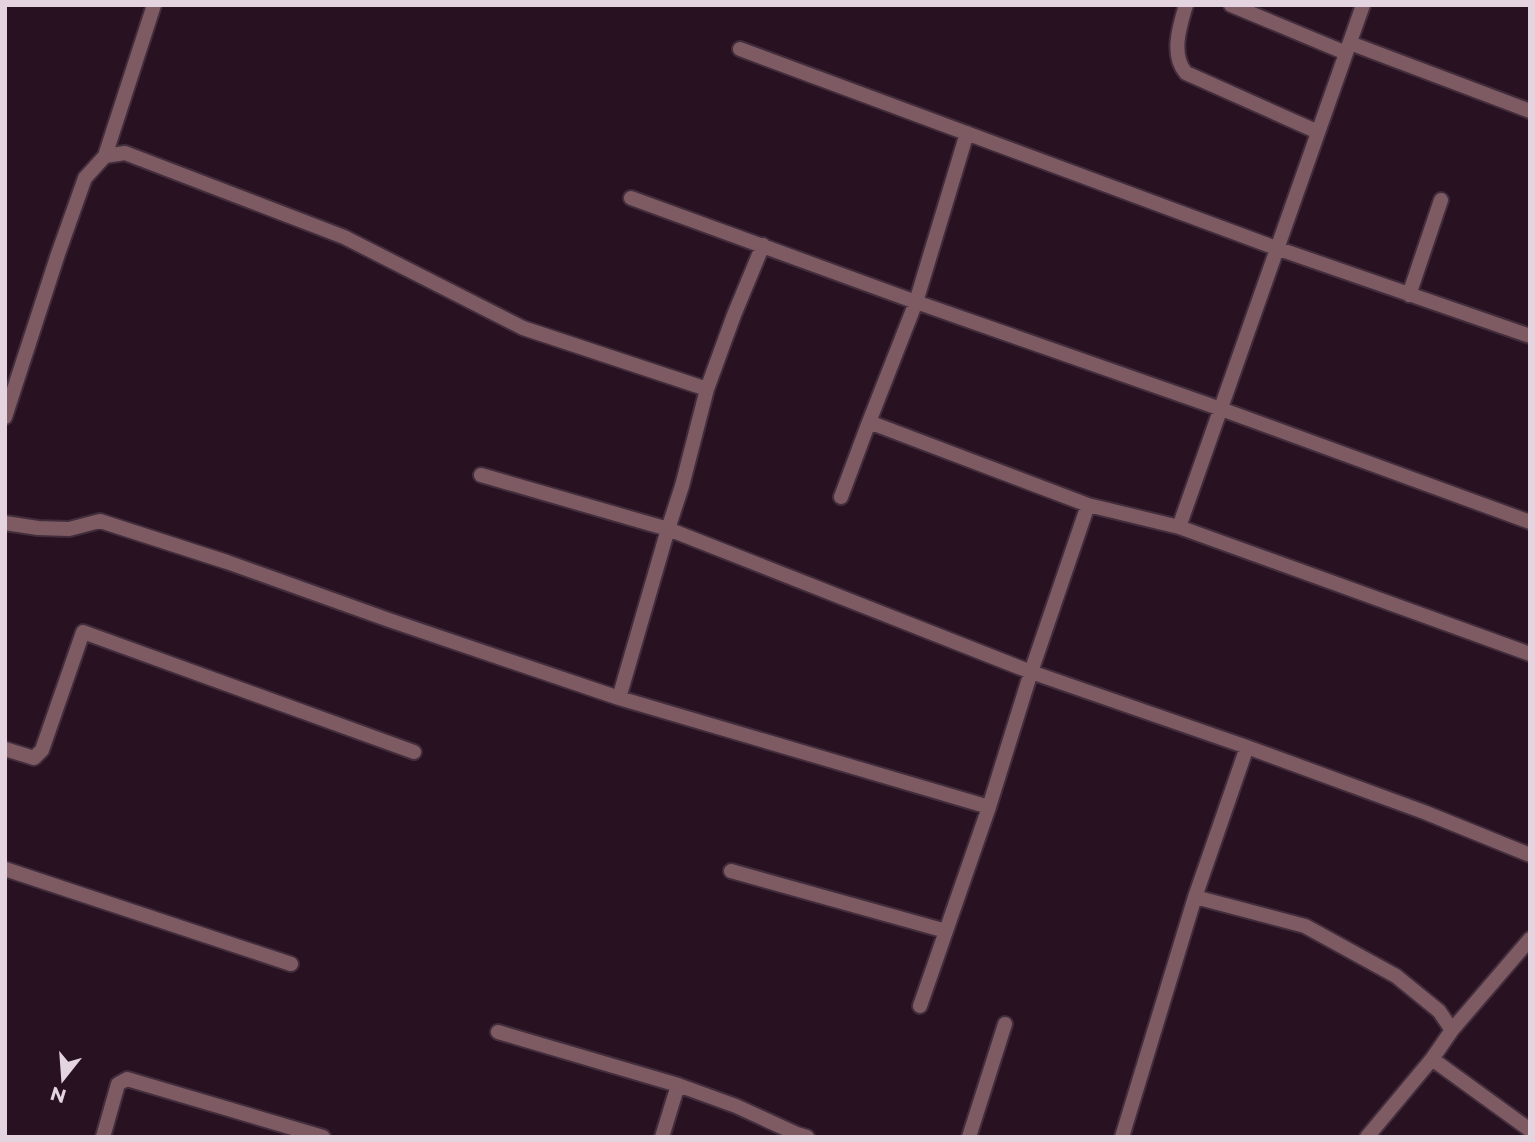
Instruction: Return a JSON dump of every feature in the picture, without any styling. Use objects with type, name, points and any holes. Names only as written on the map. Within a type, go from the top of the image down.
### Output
[{"type":"street","points":[[5,417],[85,178],[104,156],[154,5]]},
{"type":"street","points":[[1186,5],[1177,36],[1181,67],[1186,73],[1318,132]]},
{"type":"street","points":[[1231,5],[1530,111]]},
{"type":"street","points":[[1179,527],[1363,5]]},
{"type":"street","points":[[740,49],[1276,248],[1530,336]]},
{"type":"street","points":[[841,498],[916,302],[967,133]]},
{"type":"street","points":[[104,156],[125,153],[344,237],[523,328],[706,389]]},
{"type":"street","points":[[631,198],[1530,522]]},
{"type":"street","points":[[1409,295],[1441,200]]},
{"type":"street","points":[[619,698],[682,486],[706,389],[763,245]]},
{"type":"street","points":[[869,422],[1088,505],[1179,527],[1530,654]]},
{"type":"street","points":[[481,475],[668,528],[1031,672],[1247,747],[1424,812],[1530,855]]},
{"type":"street","points":[[920,1006],[989,807],[1031,672],[1088,505]]},
{"type":"street","points":[[5,523],[38,528],[69,528],[100,521],[227,562],[619,698],[989,807]]},
{"type":"street","points":[[5,749],[34,758],[42,750],[83,632],[414,752]]},
{"type":"street","points":[[1122,1137],[1195,897],[1247,747]]},
{"type":"street","points":[[5,869],[291,964]]},
{"type":"street","points":[[731,871],[946,931]]},
{"type":"street","points":[[1195,897],[1305,926],[1396,976],[1439,1011],[1452,1030]]},
{"type":"street","points":[[1367,1137],[1432,1059],[1452,1030],[1530,939]]},
{"type":"street","points":[[969,1137],[1005,1024]]},
{"type":"street","points":[[498,1032],[678,1085],[736,1106],[807,1137]]},
{"type":"street","points":[[1432,1059],[1530,1130]]},
{"type":"street","points":[[103,1137],[118,1084],[127,1079],[323,1137]]},
{"type":"street","points":[[662,1137],[678,1085]]}]
